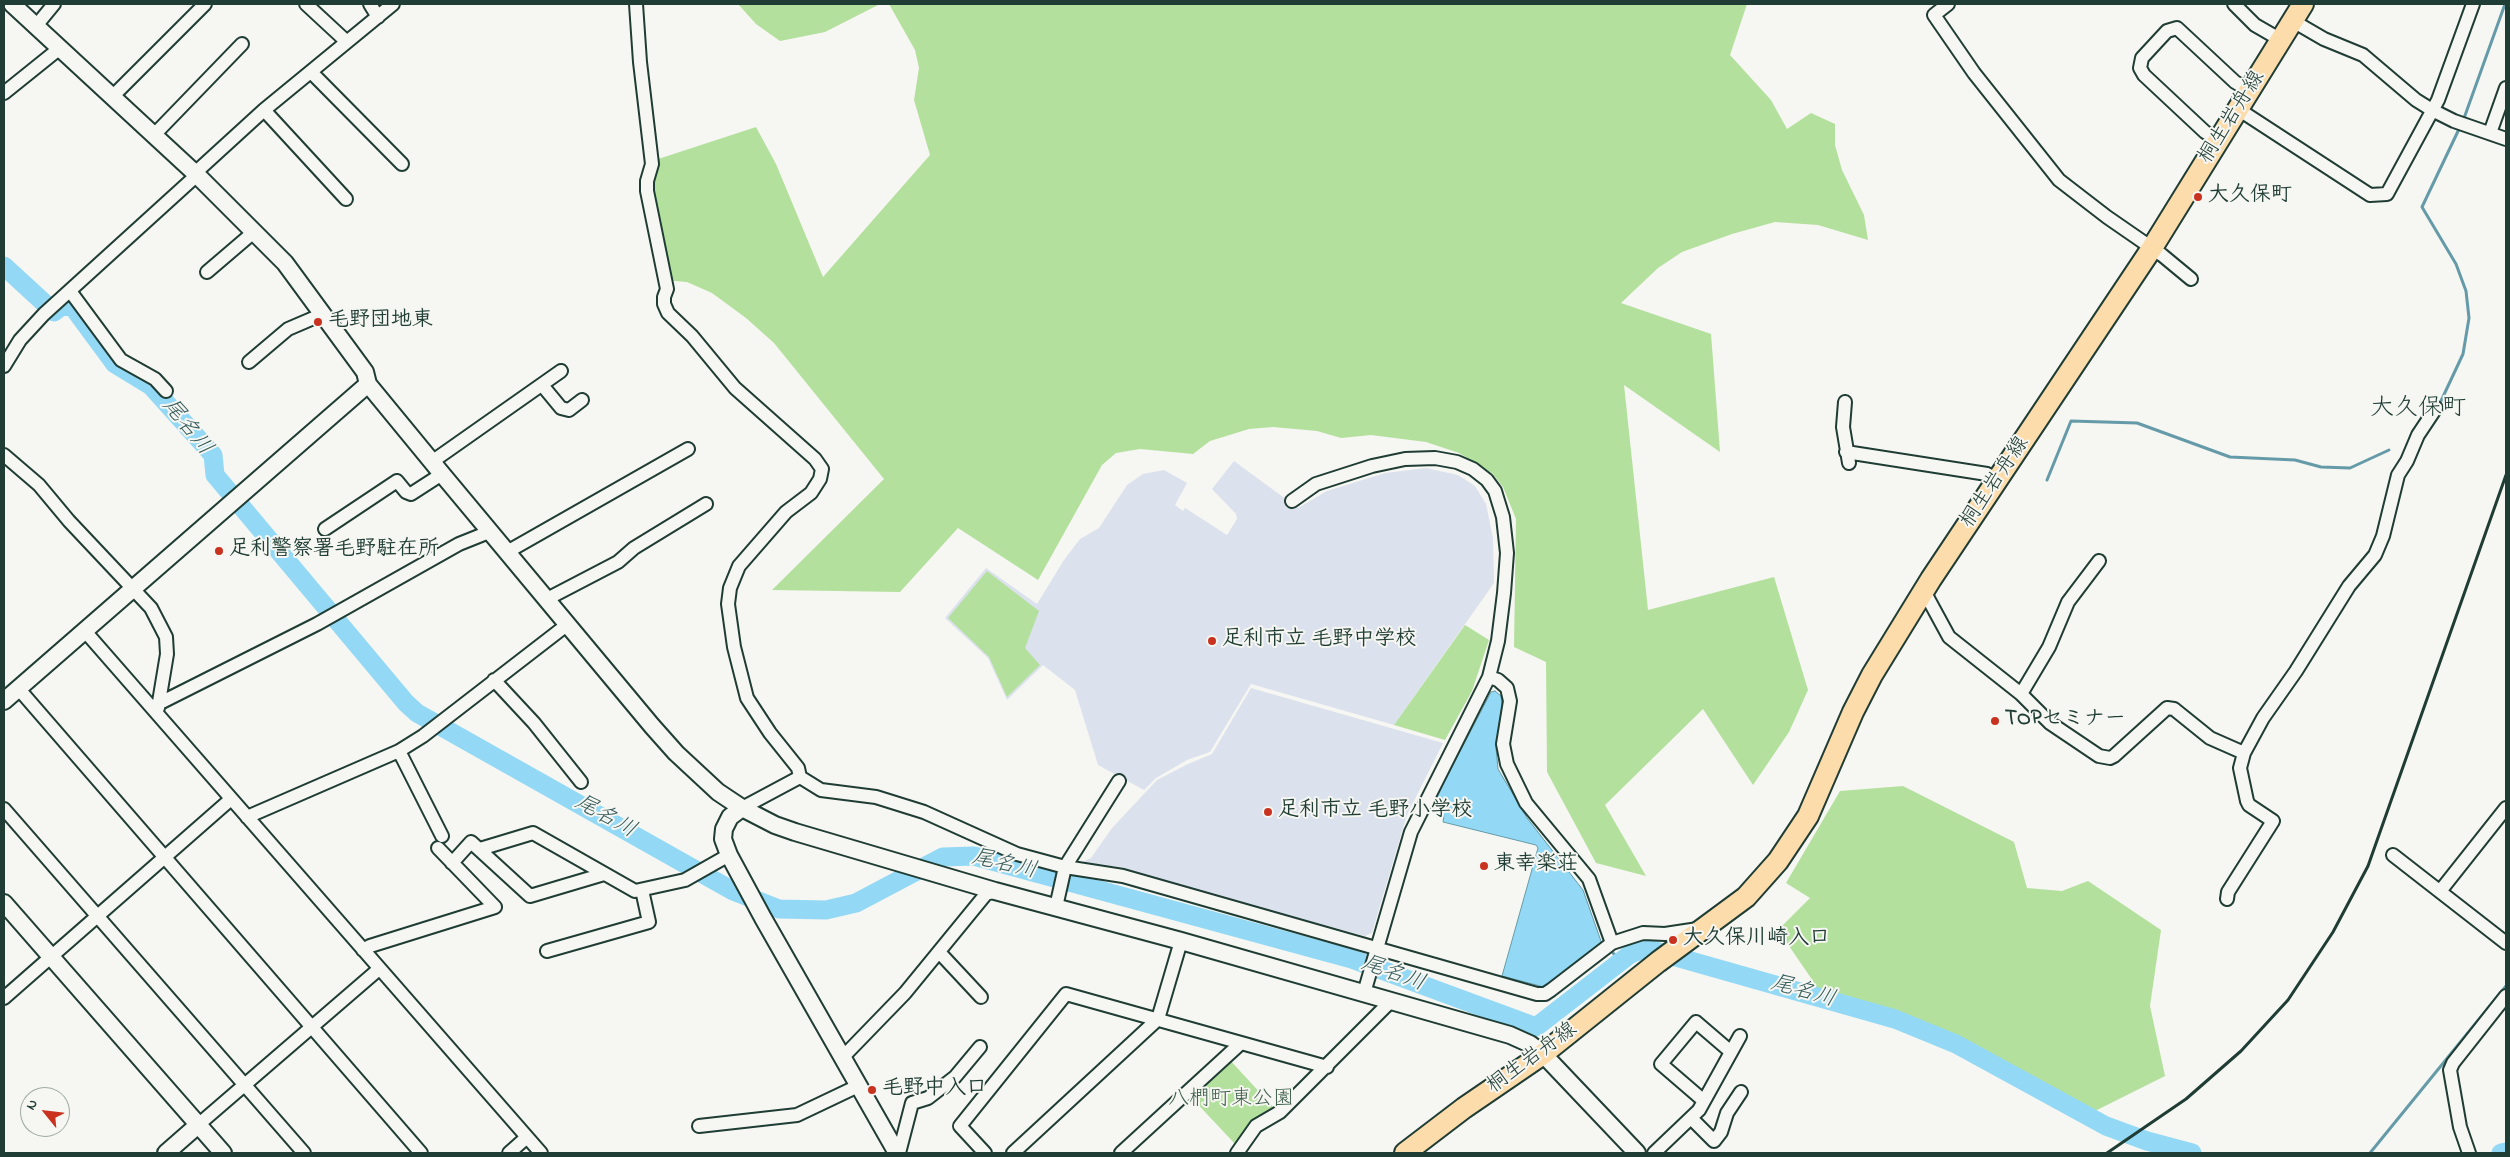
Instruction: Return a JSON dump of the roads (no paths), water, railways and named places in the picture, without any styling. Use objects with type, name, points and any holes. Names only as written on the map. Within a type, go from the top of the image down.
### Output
[{"type":"main road","name":"桐生岩舟線","points":[[1405,1153],[1464,1108],[1543,1054],[1658,962],[1746,897],[1778,861],[1796,837],[1821,790],[1853,712],[1872,675],[1924,591],[2152,248],[2303,4]]},
{"type":"street","points":[[12,4],[196,174],[255,231],[284,263],[365,372],[368,384],[676,753],[718,792],[742,808],[775,825],[795,832],[995,891],[1057,901],[1181,941],[1366,986],[1392,1001],[1510,1035],[1530,1044],[1543,1054],[1637,1153]]},
{"type":"street","points":[[36,26],[54,4]]},
{"type":"street","points":[[112,96],[205,4]]},
{"type":"street","points":[[306,4],[347,42]]},
{"type":"street","points":[[370,4],[378,17]]},
{"type":"street","points":[[4,366],[20,340],[44,314],[264,110],[394,4]]},
{"type":"street","points":[[636,4],[640,62],[652,164],[647,181],[647,192],[667,290],[664,304],[668,313],[692,336],[735,388],[815,459],[822,469],[820,479],[811,493],[786,512],[739,566],[730,588],[728,604],[734,647],[747,698],[770,733],[798,768],[800,777],[820,790],[876,797],[924,812],[1017,854],[1065,870],[1123,876],[1375,954],[1537,994],[1544,994],[1612,943],[1643,933],[1665,934],[1705,928]]},
{"type":"street","points":[[2234,4],[2255,25],[2281,40]]},
{"type":"street","points":[[2238,109],[2376,196],[2387,194],[2432,110],[2473,4]]},
{"type":"street","points":[[1940,6],[1934,15],[1969,66],[2059,180],[2191,279]]},
{"type":"street","points":[[2292,21],[2324,39],[2362,55],[2416,100],[2432,110],[2454,122],[2506,139]]},
{"type":"street","points":[[2219,141],[2205,132],[2144,75],[2140,68],[2142,58],[2167,31],[2177,28],[2235,82],[2250,91]]},
{"type":"street","points":[[154,135],[242,44]]},
{"type":"street","points":[[4,93],[60,48]]},
{"type":"street","points":[[311,72],[402,164]]},
{"type":"street","points":[[2490,133],[2506,88]]},
{"type":"street","points":[[264,110],[346,199]]},
{"type":"street","points":[[207,272],[255,231]]},
{"type":"street","points":[[70,291],[121,360],[155,379],[166,391]]},
{"type":"street","points":[[249,362],[288,329],[323,314]]},
{"type":"street","points":[[325,529],[397,481],[406,492],[411,494],[438,468],[561,371]]},
{"type":"street","points":[[4,701],[368,384]]},
{"type":"street","points":[[542,385],[561,408],[569,410],[582,400]]},
{"type":"street","points":[[1845,402],[1843,428],[1848,458],[1987,474],[1998,480]]},
{"type":"street","points":[[2227,899],[2228,892],[2273,821],[2249,805],[2247,801],[2240,768],[2244,753],[2263,718],[2296,671],[2348,586],[2375,555],[2383,536],[2398,475],[2407,461],[2418,435],[2436,408]]},
{"type":"street","points":[[507,552],[688,449]]},
{"type":"street","points":[[4,455],[39,485],[69,521],[151,608],[166,637],[167,654],[158,708]]},
{"type":"street","points":[[1292,501],[1316,484],[1389,461],[1435,458],[1457,462],[1473,469],[1487,480],[1501,506],[1507,553],[1498,641],[1489,677],[1415,821],[1406,846],[1366,986]]},
{"type":"street","points":[[547,599],[618,562],[634,548],[706,504]]},
{"type":"street","points":[[158,708],[317,624],[460,544],[490,532]]},
{"type":"street","points":[[2021,694],[2048,647],[2068,602],[2099,561]]},
{"type":"street","points":[[1924,591],[1949,638],[2021,694],[2050,723],[2105,758],[2114,756],[2167,708],[2174,709],[2210,738],[2244,753]]},
{"type":"street","points":[[247,817],[399,751],[424,736],[568,624]]},
{"type":"street","points":[[84,630],[158,708],[231,799],[541,1153]]},
{"type":"street","points":[[1489,677],[1507,688],[1510,701],[1503,744],[1507,764],[1526,803],[1589,879],[1612,943]]},
{"type":"street","points":[[494,680],[534,723],[581,782]]},
{"type":"street","points":[[18,688],[422,1153]]},
{"type":"street","points":[[363,950],[370,946],[495,907],[452,863],[440,842],[399,751]]},
{"type":"street","points":[[800,777],[742,808],[730,818],[724,829],[723,839],[747,890],[898,1153]]},
{"type":"street","points":[[1057,901],[1065,870],[1119,781]]},
{"type":"street","points":[[4,998],[231,799]]},
{"type":"street","points":[[2440,890],[2506,808]]},
{"type":"street","points":[[4,809],[304,1153]]},
{"type":"street","points":[[480,849],[533,833],[635,891],[685,880],[729,854]]},
{"type":"street","points":[[452,863],[471,842],[530,896],[604,874]]},
{"type":"street","points":[[2393,855],[2506,943]]},
{"type":"street","points":[[547,950],[649,922],[642,890]]},
{"type":"street","points":[[842,1058],[905,994],[986,894],[995,891]]},
{"type":"street","points":[[4,903],[223,1153]]},
{"type":"street","points":[[1013,1153],[1158,1019],[1181,941]]},
{"type":"street","points":[[939,952],[981,997]]},
{"type":"street","points":[[166,1153],[379,969]]},
{"type":"street","points":[[984,1153],[960,1126],[1066,994],[1327,1066]]},
{"type":"street","points":[[2468,1150],[2460,1127],[2450,1070],[2453,1063],[2506,996]]},
{"type":"street","points":[[1237,1153],[1256,1126],[1280,1112],[1392,1001]]},
{"type":"street","points":[[1704,1101],[1661,1064],[1696,1022],[1731,1052]]},
{"type":"street","points":[[1654,1153],[1692,1119],[1740,1036]]},
{"type":"street","points":[[1122,1153],[1241,1043]]},
{"type":"street","points":[[898,1153],[912,1103],[928,1098],[955,1077],[980,1047]]},
{"type":"street","points":[[700,1126],[797,1114],[858,1086]]},
{"type":"street","points":[[1692,1119],[1714,1141],[1721,1132],[1728,1113],[1741,1092]]},
{"type":"street","points":[[509,1153],[527,1137]]},
{"type":"water","points":[[1495,691],[1501,696],[1502,705],[1496,748],[1498,769],[1527,818],[1583,890],[1602,944],[1544,987],[1502,976],[1538,848],[1536,845],[1443,822],[1444,815],[1429,811],[1491,692]]},
{"type":"waterway","points":[[2463,121],[2505,4]]},
{"type":"waterway","points":[[2441,401],[2463,354],[2469,318],[2466,291],[2456,264],[2422,207],[2460,127]]},
{"type":"waterway","name":"尾名川","points":[[4,266],[54,312],[62,306],[73,307],[115,364],[151,386],[213,455],[215,475],[406,703],[417,713],[733,891],[779,909],[826,910],[856,903],[943,857],[974,856],[1352,959],[1536,1027],[1629,955],[1648,949],[1895,1019],[1956,1044],[2106,1126],[2147,1141],[2192,1153]]},
{"type":"waterway","points":[[2047,480],[2071,421],[2137,423],[2230,457],[2295,460],[2321,467],[2350,468],[2389,450]]},
{"type":"waterway","points":[[1613,953],[1621,961]]},
{"type":"waterway","points":[[2370,1153],[2506,986]]},
{"type":"waterway","name":"尾名川","points":[[2501,1153],[2506,1152]]},
{"type":"railway","points":[[2107,1153],[2186,1099],[2241,1051],[2288,1000],[2333,932],[2368,866],[2506,475]]},
{"type":"place","name":"大久保町","points":[[2198,197]]},
{"type":"place","name":"毛野団地東","points":[[318,322]]},
{"type":"place","name":"足利警察署毛野駐在所","points":[[219,551]]},
{"type":"place","name":"足利市立 毛野中学校","points":[[1212,641]]},
{"type":"place","name":"TOPセミナー","points":[[1995,721]]},
{"type":"place","name":"足利市立 毛野小学校","points":[[1268,812]]},
{"type":"place","name":"東幸楽荘","points":[[1484,866]]},
{"type":"place","name":"大久保川崎入口","points":[[1673,940]]},
{"type":"place","name":"毛野中入口","points":[[872,1090]]},
{"type":"district","name":"大久保町","points":[[2418,410]]},
{"type":"park label","name":"八椚町東公園","points":[[1231,1101]]}]
